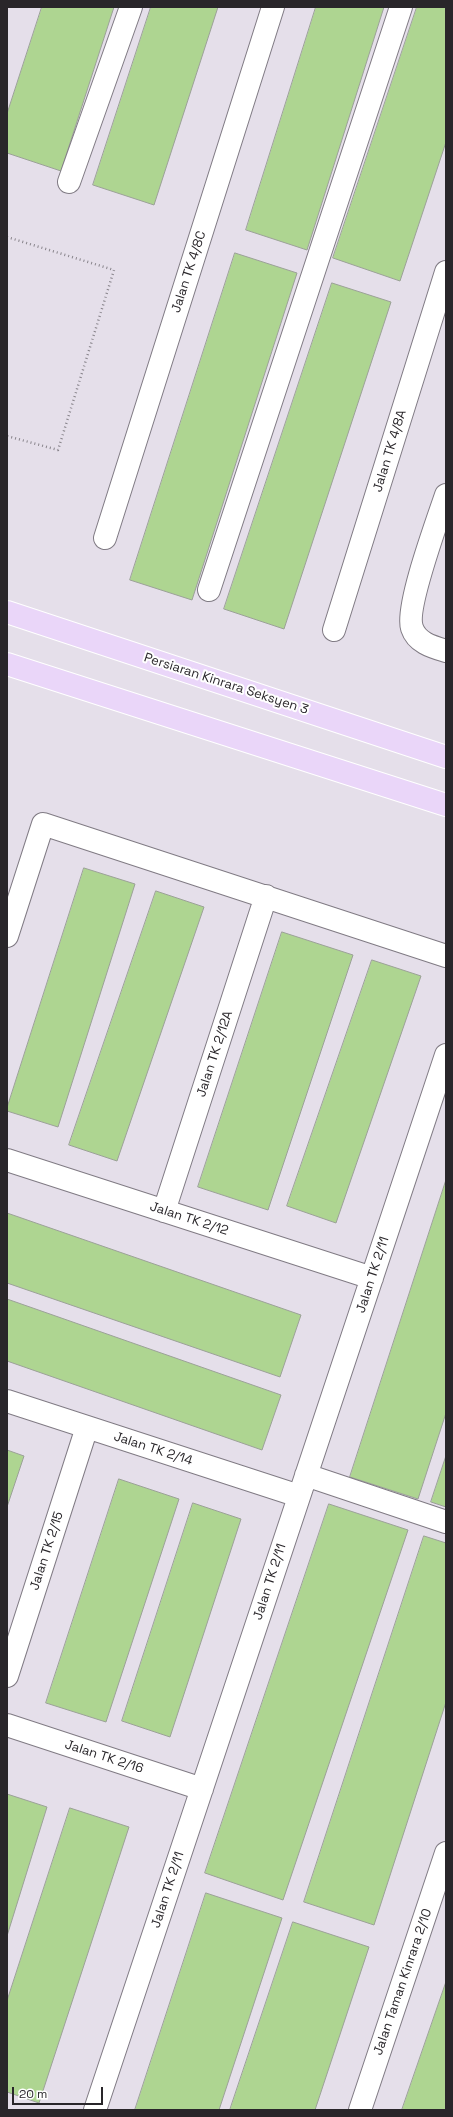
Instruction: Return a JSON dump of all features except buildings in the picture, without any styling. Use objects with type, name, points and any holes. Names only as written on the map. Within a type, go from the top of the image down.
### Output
[{"type":"main road","name":"Persiaran Kinrara Seksyen 3","points":[[7,612],[446,756]]},
{"type":"main road","points":[[7,664],[446,805]]},
{"type":"street","points":[[69,182],[131,7]]},
{"type":"street","name":"Jalan TK 4/8C","points":[[105,538],[273,7]]},
{"type":"street","points":[[209,590],[401,7]]},
{"type":"street","name":"Jalan TK 4/8A","points":[[334,630],[446,272]]},
{"type":"street","points":[[446,495],[412,604],[412,628],[425,644],[446,650]]},
{"type":"street","points":[[7,936],[43,824],[446,956]]},
{"type":"street","name":"Jalan TK 2/12A","points":[[164,1211],[266,896]]},
{"type":"street","name":"Jalan TK 2/11","points":[[95,2110],[446,1055]]},
{"type":"street","name":"Jalan TK 2/12","points":[[7,1160],[372,1278]]},
{"type":"street","name":"Jalan TK 2/14","points":[[7,1402],[299,1496]]},
{"type":"street","name":"Jalan TK 2/15","points":[[7,1676],[87,1427]]},
{"type":"street","points":[[306,1476],[446,1522]]},
{"type":"street","name":"Jalan TK 2/16","points":[[7,1725],[202,1789]]},
{"type":"street","name":"Jalan Taman Kinrara 2/10","points":[[360,2110],[446,1853]]},
{"type":"path","points":[[7,237],[114,270],[58,450],[7,436]]}]
